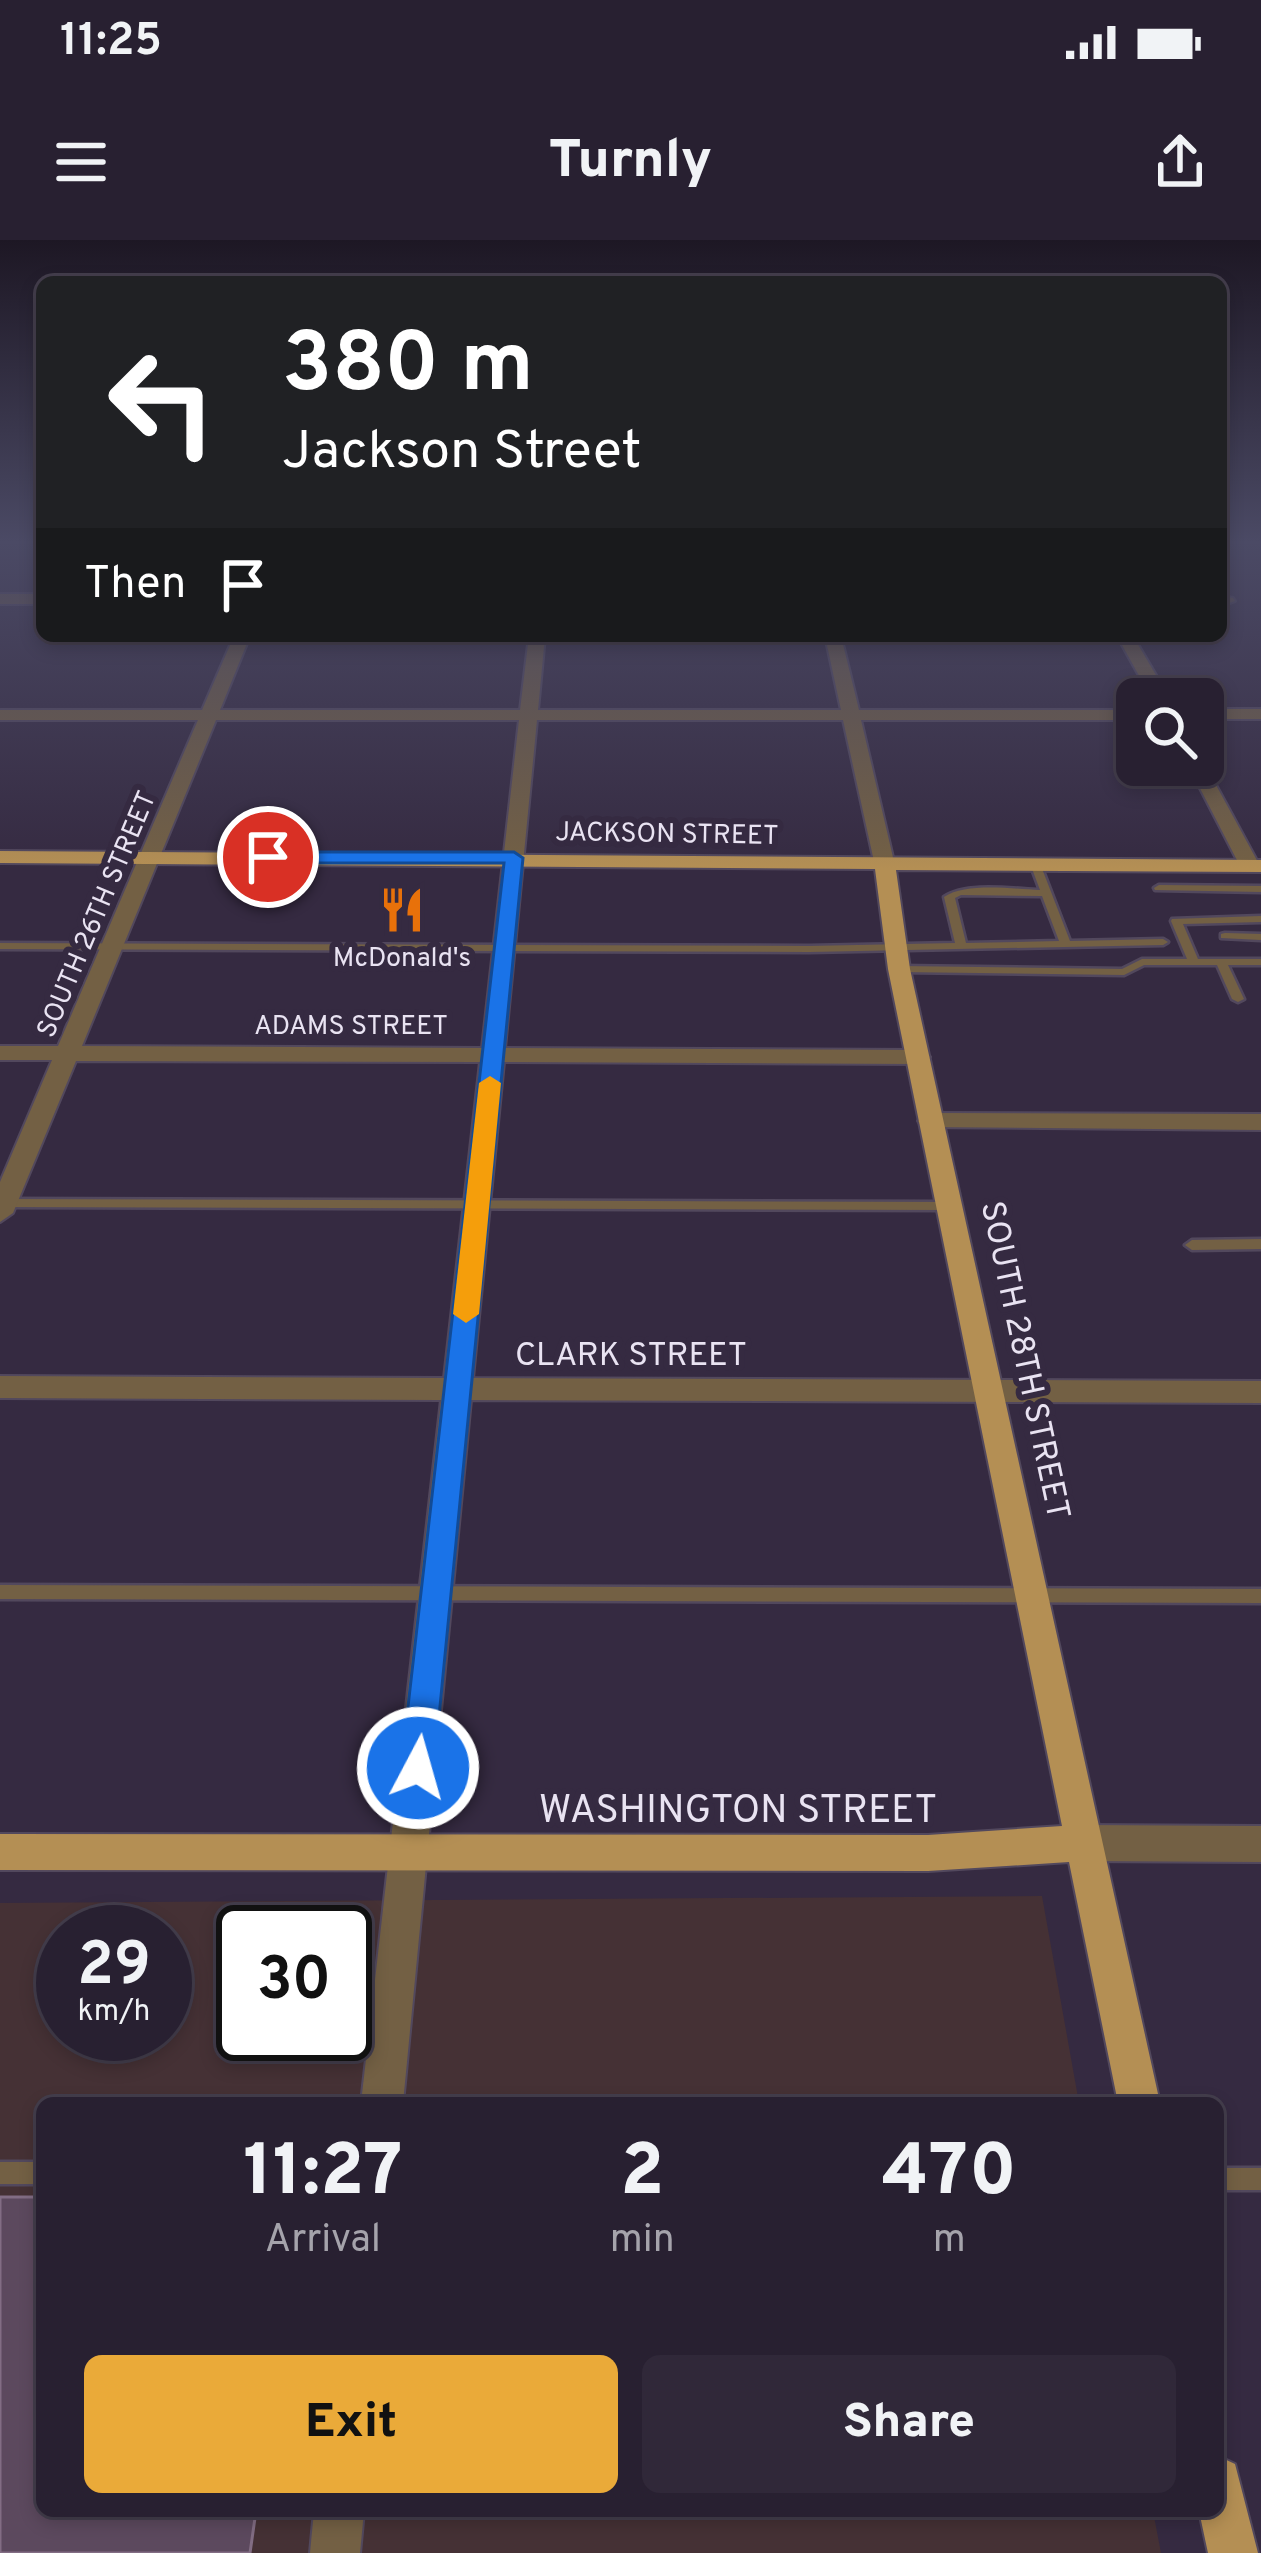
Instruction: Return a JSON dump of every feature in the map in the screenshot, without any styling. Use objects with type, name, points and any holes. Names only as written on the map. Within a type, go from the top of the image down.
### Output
[{"type":"main road","name":"JACKSON STREET","points":[[0,857],[1187,866],[1258,876]]},
{"type":"main road","name":"SOUTH 28TH STREET","points":[[885,866],[898,959],[948,1206],[1137,2097]]},
{"type":"main road","name":"WASHINGTON STREET","points":[[0,1852],[928,1853],[1081,1843]]},
{"type":"main road","points":[[1224,2510],[1233,2553]]},
{"type":"street","name":"SOUTH 26TH STREET","points":[[1,1206],[235,653]]},
{"type":"street","points":[[383,2097],[535,653]]},
{"type":"street","name":"SOUTH 28TH STREET","points":[[836,653],[885,866]]},
{"type":"street","points":[[1224,714],[1261,714]]},
{"type":"street","points":[[0,715],[1116,715]]},
{"type":"street","points":[[1209,786],[1258,876]]},
{"type":"street","name":"ADAMS STREET","points":[[0,1053],[918,1057]]},
{"type":"street","points":[[931,1121],[1261,1122]]},
{"type":"street","name":"CLARK STREET","points":[[0,1387],[1261,1392]]},
{"type":"street","name":"WASHINGTON STREET","points":[[1081,1843],[1261,1844]]},
{"type":"street","points":[[334,2553],[338,2517]]},
{"type":"lane","points":[[1036,866],[1065,943]]},
{"type":"lane","points":[[1187,866],[1207,905]]},
{"type":"lane","points":[[1194,962],[1188,936],[1176,921],[1258,876]]},
{"type":"lane","points":[[1159,888],[1261,919]]},
{"type":"lane","points":[[961,946],[949,897],[959,892],[1046,893]]},
{"type":"lane","points":[[1225,936],[1261,937]]},
{"type":"lane","points":[[898,959],[961,946],[1163,942]]},
{"type":"lane","points":[[0,946],[504,948],[898,959],[1124,972],[1142,962],[1261,962]]},
{"type":"lane","points":[[1221,962],[1238,999]]},
{"type":"lane","points":[[1,1206],[948,1206]]},
{"type":"lane","points":[[1192,1245],[1261,1244]]},
{"type":"lane","points":[[0,1592],[1261,1596]]},
{"type":"lane","points":[[0,2173],[36,2173]]},
{"type":"lane","points":[[1224,2179],[1261,2179]]},
{"type":"shaded area","points":[[1042,1896],[1078,2097],[36,2097],[36,2517],[1154,2517],[1161,2553],[0,2553],[0,1903]]},
{"type":"building","points":[[0,2197],[36,2197],[36,2517],[255,2517],[250,2553],[0,2553]]},
{"type":"slow traffic","points":[[466,1314],[490,1083]]},
{"type":"place","name":"McDonald's","points":[[402,910]]},
{"type":"route","points":[[268,857],[514,858],[418,1768]]}]
